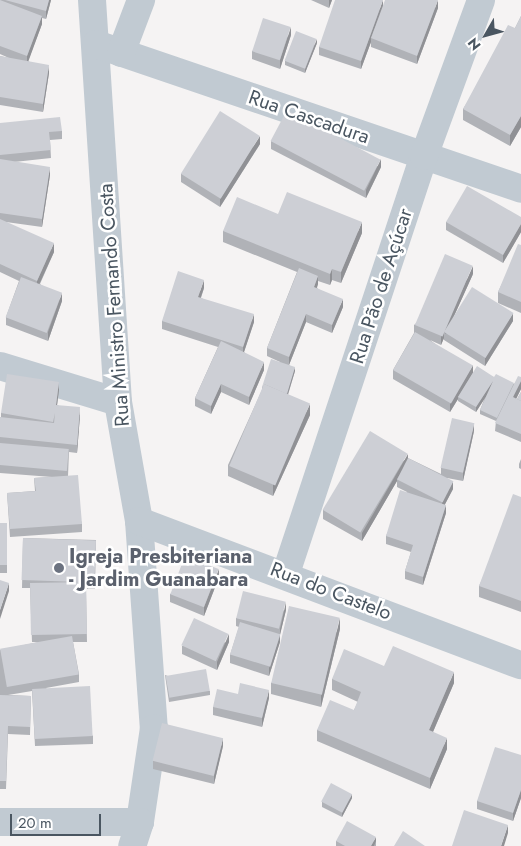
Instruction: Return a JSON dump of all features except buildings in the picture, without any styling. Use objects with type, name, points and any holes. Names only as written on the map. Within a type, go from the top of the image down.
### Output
[{"type":"street","name":"Rua Ministro Fernando Costa","points":[[92,0],[118,402],[139,521],[154,728],[136,834]]},
{"type":"street","points":[[122,53],[141,0]]},
{"type":"street","name":"Rua Pão de Açúcar","points":[[286,573],[424,156],[481,0]]},
{"type":"street","name":"Rua Cascadura","points":[[96,44],[521,189]]},
{"type":"street","points":[[0,366],[118,402]]},
{"type":"street","name":"Rua do Castelo","points":[[139,521],[286,573],[521,665]]},
{"type":"street","points":[[0,822],[136,834]]},
{"type":"place","name":"Igreja Presbiteriana - Jardim Guanabara","points":[[59,568]]}]
